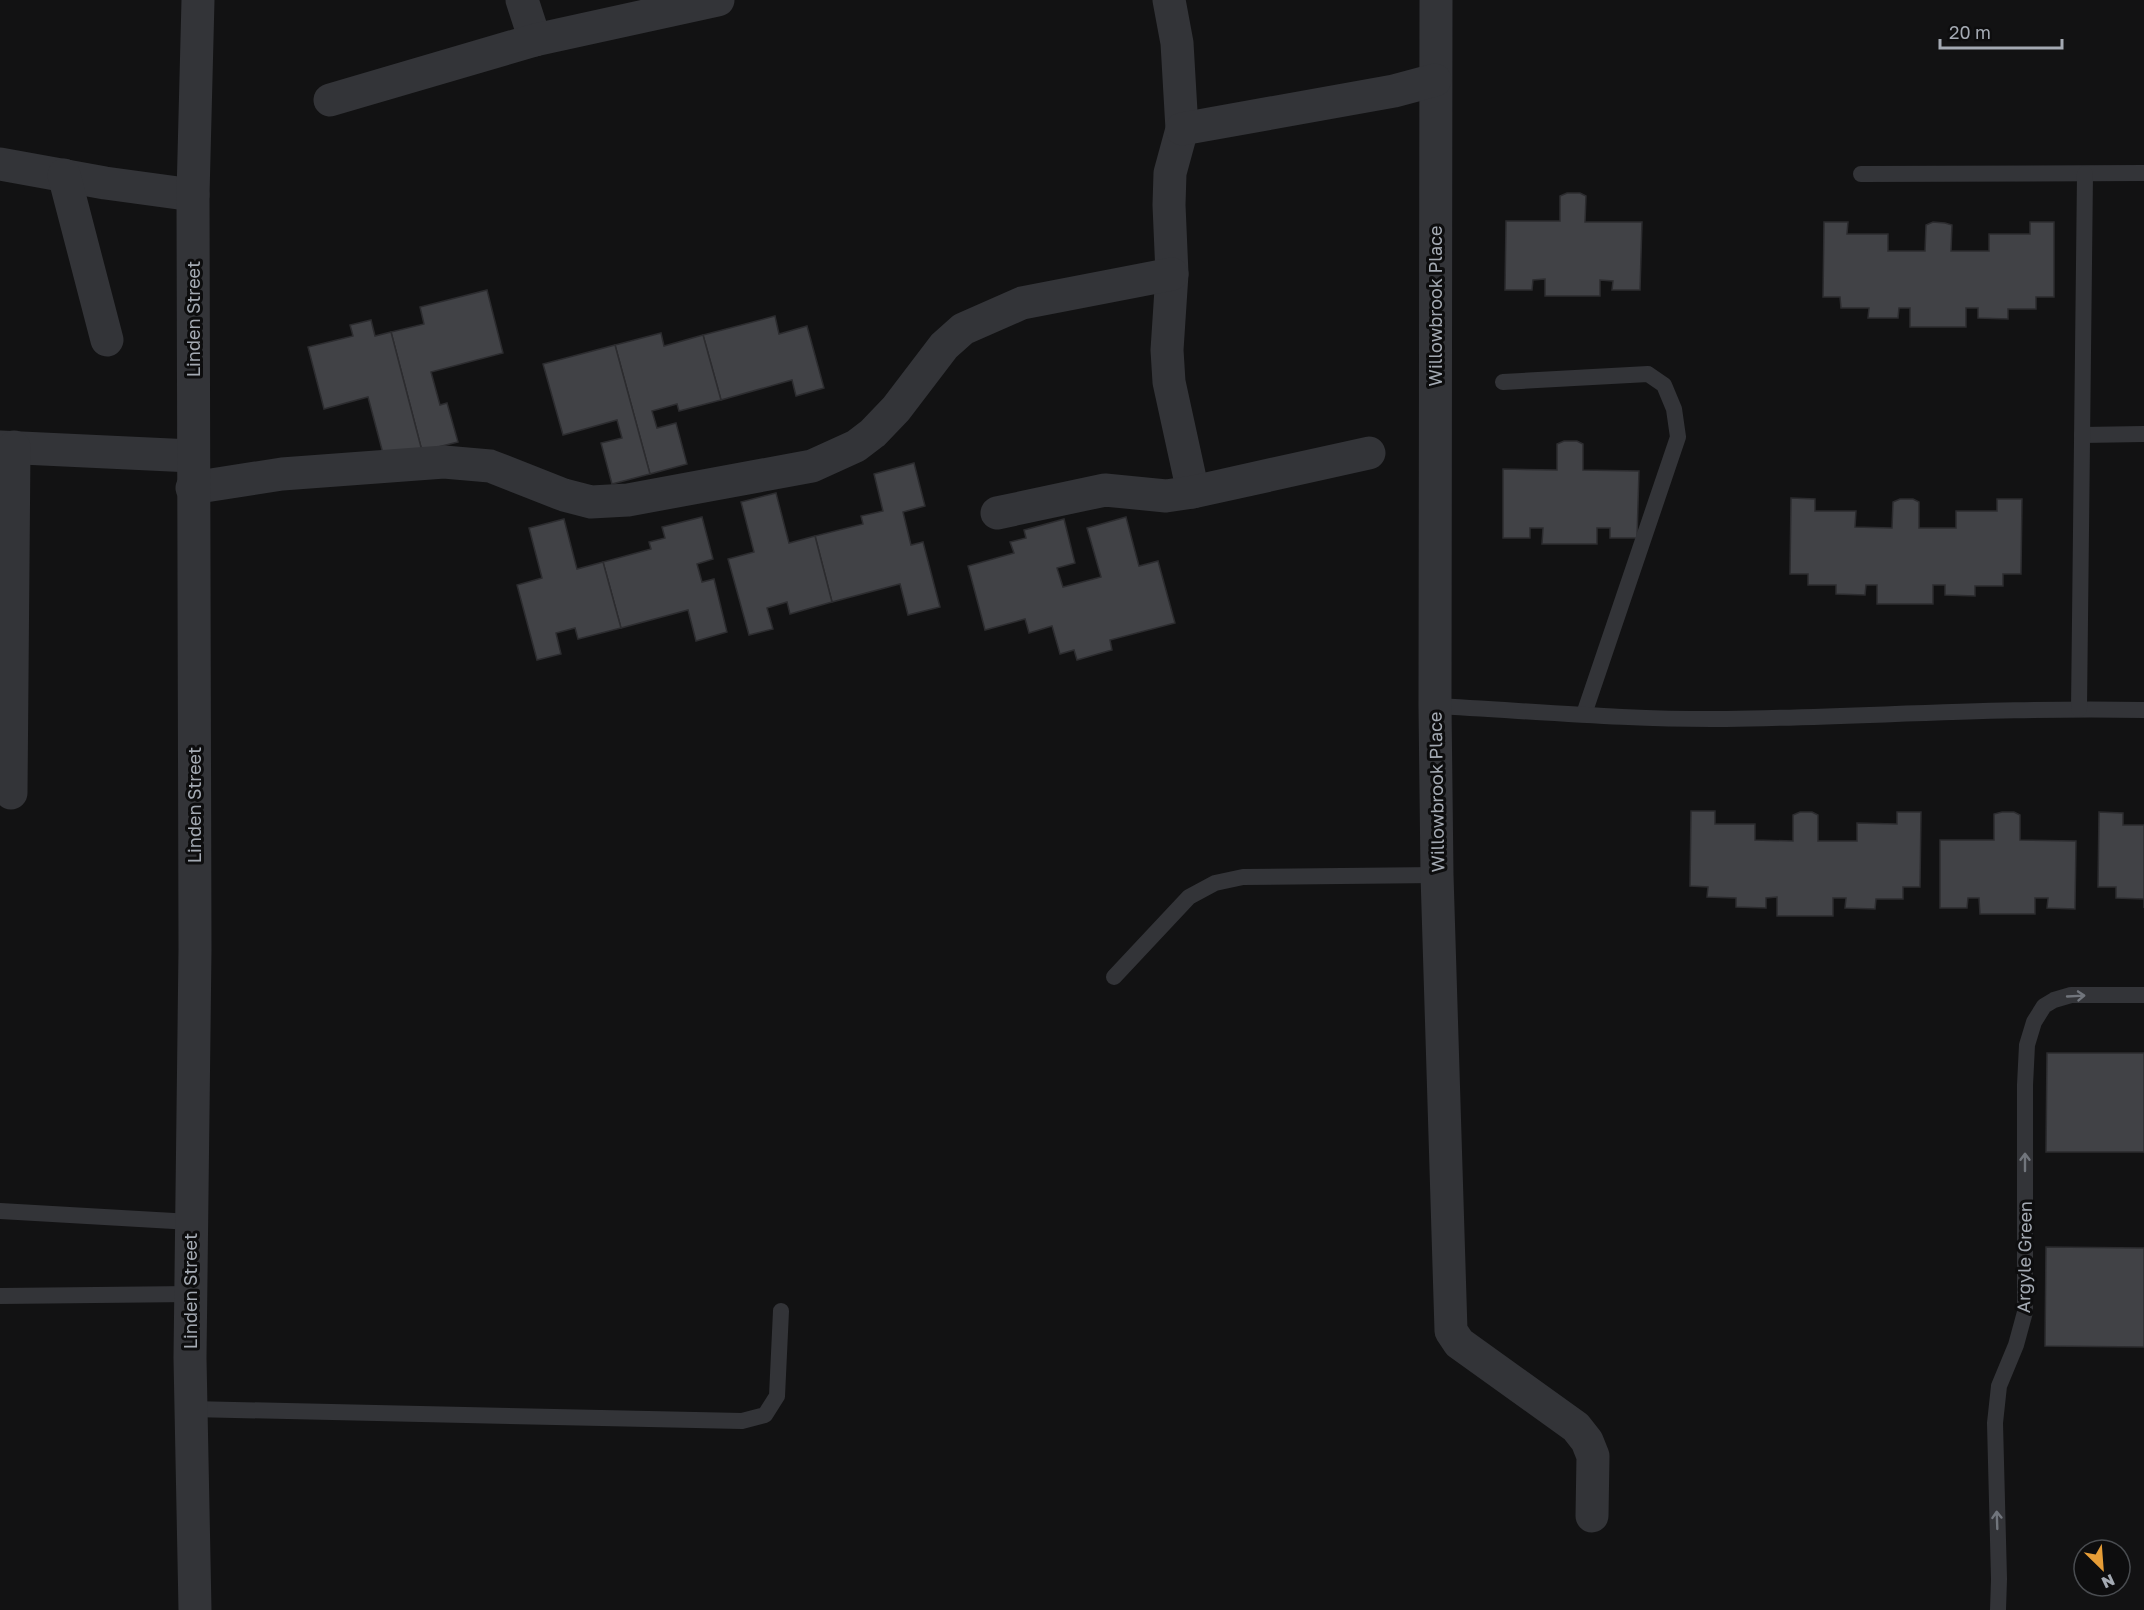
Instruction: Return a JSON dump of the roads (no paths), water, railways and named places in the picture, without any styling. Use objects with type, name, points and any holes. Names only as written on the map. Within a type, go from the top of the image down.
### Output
[{"type":"street","name":"Linden Street","points":[[195,1610],[191,1409],[195,949],[192,456],[193,195],[198,0]]},
{"type":"street","points":[[522,0],[535,40]]},
{"type":"street","points":[[330,100],[535,40],[718,0]]},
{"type":"street","points":[[1169,0],[1177,43],[1182,129],[1170,173],[1169,214],[1172,274],[1167,350],[1169,382],[1193,492]]},
{"type":"street","name":"Willowbrook Place","points":[[1436,0],[1435,706],[1437,875],[1451,1331],[1459,1343],[1576,1427],[1587,1441],[1593,1456],[1592,1516]]},
{"type":"street","points":[[1182,129],[1394,91],[1435,80]]},
{"type":"street","points":[[0,164],[193,195]]},
{"type":"street","points":[[64,175],[107,340]]},
{"type":"street","points":[[192,488],[282,474],[444,462],[490,466],[564,495],[591,502],[628,501],[812,466],[856,446],[873,433],[896,409],[944,346],[963,329],[997,312],[1022,303],[1172,274]]},
{"type":"street","points":[[10,793],[7,447],[192,456]]},
{"type":"street","points":[[997,513],[1105,490],[1166,496],[1193,492],[1369,453]]},
{"type":"lane","points":[[1861,174],[2144,173]]},
{"type":"lane","points":[[2079,708],[2085,174]]},
{"type":"lane","points":[[1503,382],[1648,374],[1664,385],[1674,409],[1678,437],[1584,714]]},
{"type":"lane","points":[[2082,435],[2144,434]]},
{"type":"lane","points":[[1435,706],[1724,719],[2079,708],[2144,710]]},
{"type":"lane","points":[[1114,977],[1189,897],[1215,883],[1243,877],[1437,875]]},
{"type":"lane","name":"Argyle Green","points":[[1998,1610],[1995,1423],[1999,1386],[2016,1345],[2025,1312],[2027,1045],[2034,1022],[2044,1006],[2054,1000],[2071,995],[2144,995]]},
{"type":"lane","points":[[0,1212],[191,1222]]},
{"type":"lane","points":[[0,1296],[192,1294]]},
{"type":"lane","points":[[191,1409],[742,1421],[765,1414],[777,1396],[781,1311]]}]
